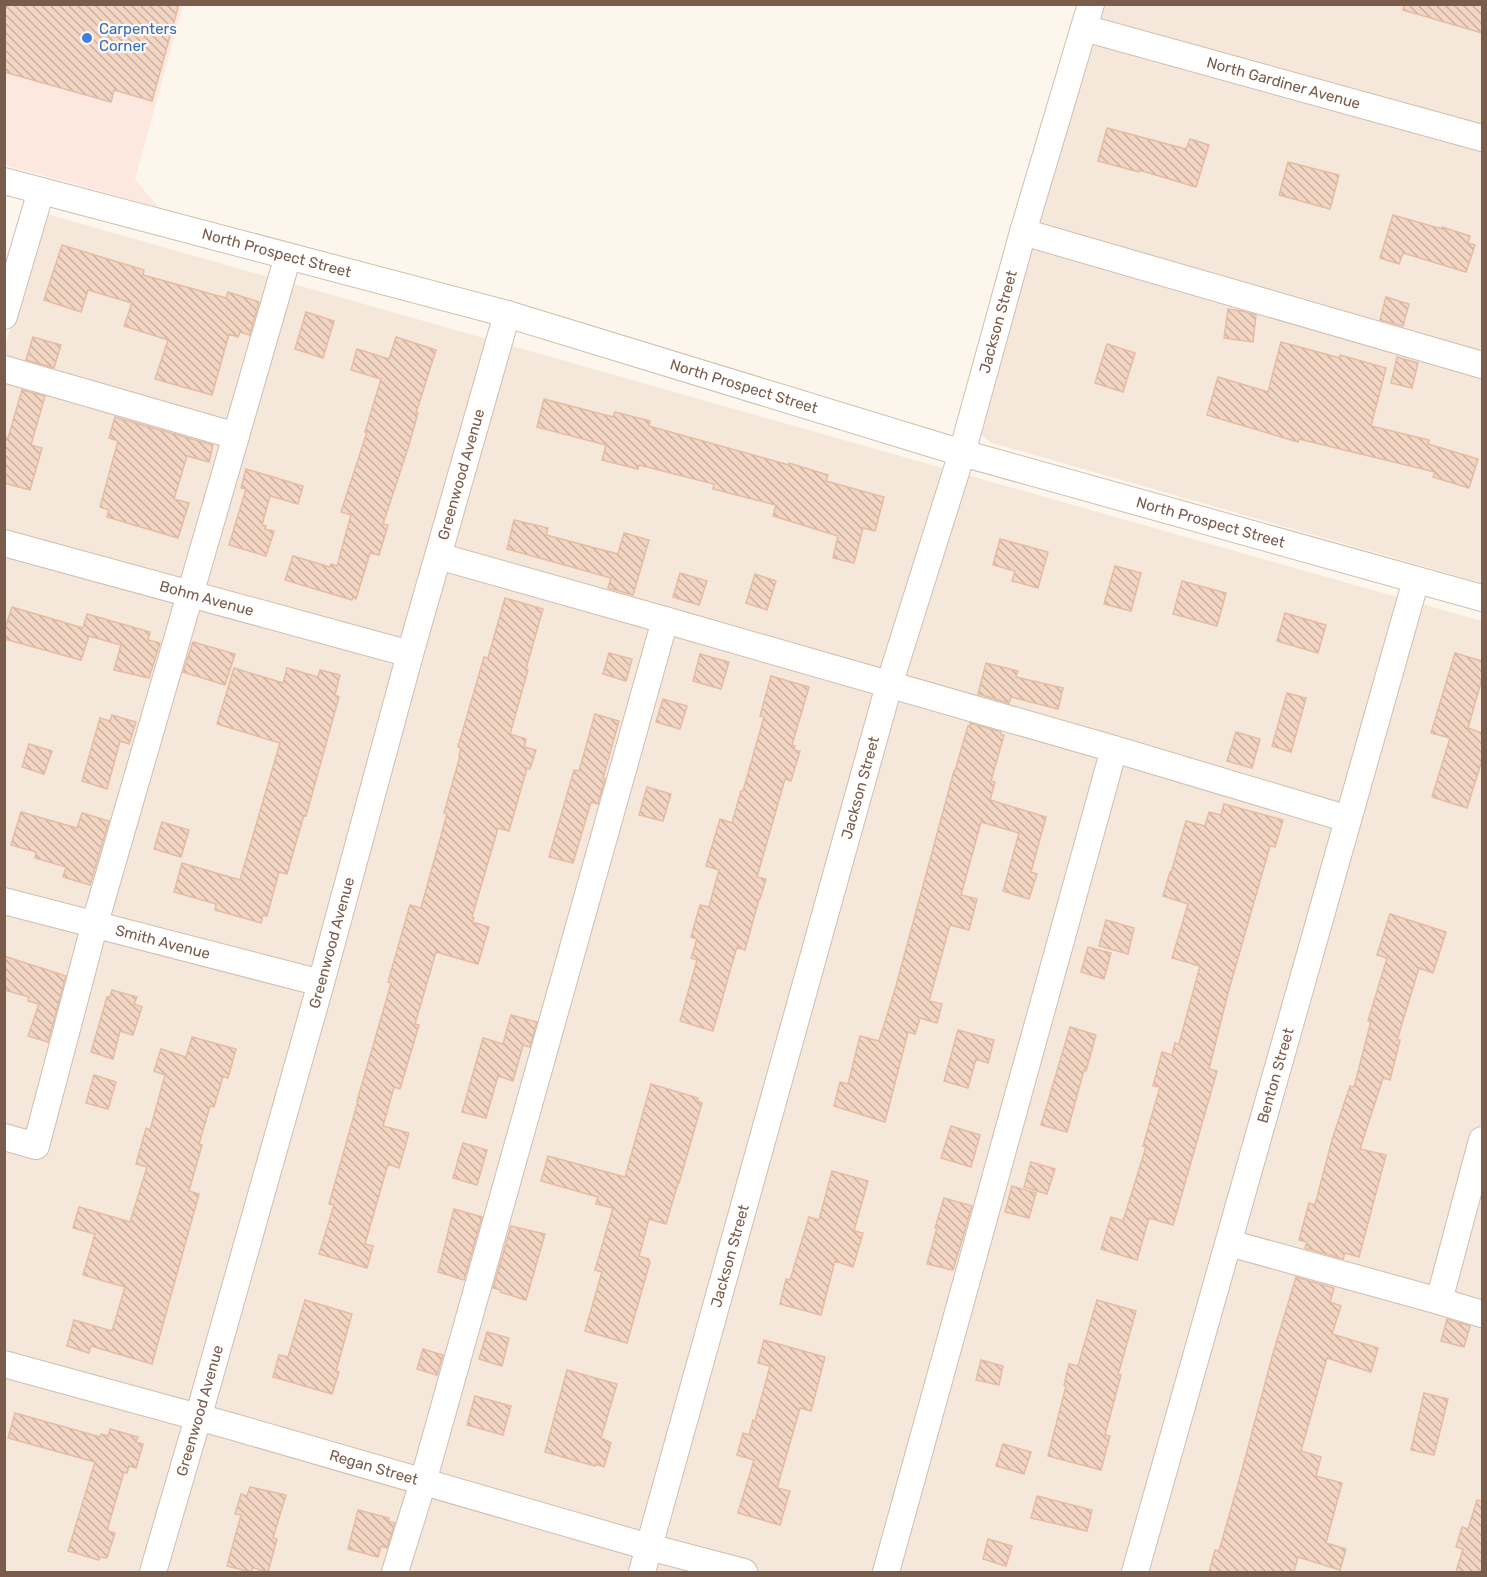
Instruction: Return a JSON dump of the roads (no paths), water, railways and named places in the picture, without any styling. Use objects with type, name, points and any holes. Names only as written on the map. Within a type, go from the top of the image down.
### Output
[{"type":"street","name":"North Gardiner Avenue","points":[[1088,16],[1482,138]]},
{"type":"street","name":"Jackson Street","points":[[642,1572],[889,685],[962,453],[1023,232],[1088,16]]},
{"type":"street","name":"North Prospect Street","points":[[4,181],[507,314],[962,453],[1482,598]]},
{"type":"street","points":[[7,300],[40,191]]},
{"type":"street","points":[[1023,232],[1482,365]]},
{"type":"street","points":[[4,1137],[36,1146],[95,923],[288,256]]},
{"type":"street","name":"Greenwood Avenue","points":[[153,1572],[321,982],[410,654],[507,314]]},
{"type":"street","points":[[4,369],[236,436]]},
{"type":"street","name":"Bohm Avenue","points":[[4,543],[410,654]]},
{"type":"street","points":[[438,556],[1114,749],[1348,819]]},
{"type":"street","name":"Benton Street","points":[[1135,1572],[1416,580]]},
{"type":"street","points":[[395,1572],[423,1482],[665,620]]},
{"type":"street","points":[[886,1572],[1114,749]]},
{"type":"street","name":"Smith Avenue","points":[[4,901],[321,982]]},
{"type":"street","points":[[1439,1301],[1482,1140]]},
{"type":"street","points":[[1228,1243],[1482,1314]]},
{"type":"street","name":"Regan Street","points":[[4,1364],[744,1572]]},
{"type":"place","name":"Carpenters Corner","points":[[87,38]]}]
